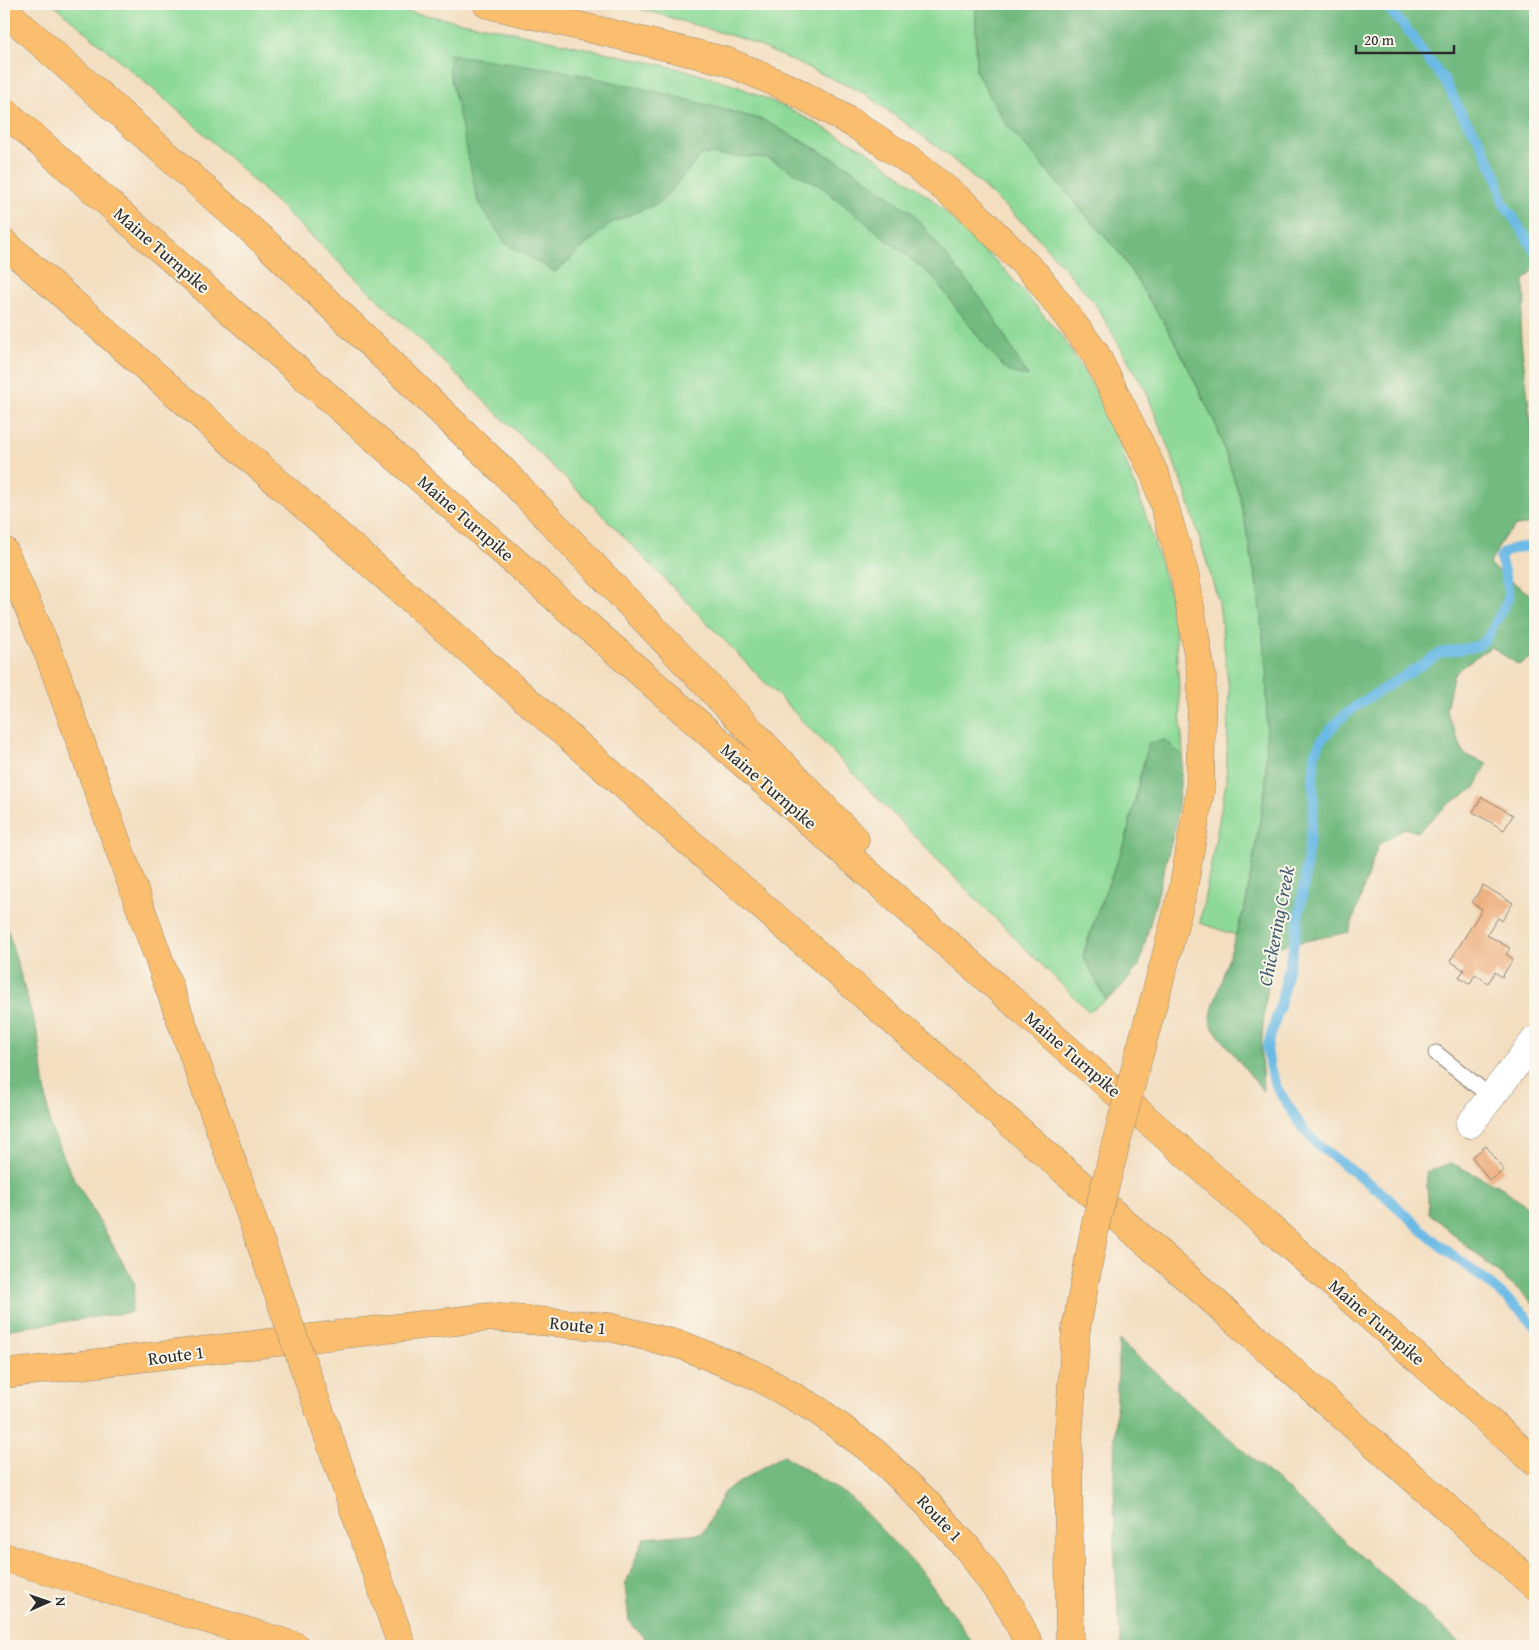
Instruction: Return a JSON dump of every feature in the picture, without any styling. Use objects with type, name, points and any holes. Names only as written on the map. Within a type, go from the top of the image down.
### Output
[{"type":"main road","points":[[487,4],[726,61],[793,90],[856,125],[913,163],[967,206],[1038,276],[1095,353],[1156,477],[1185,576],[1202,678],[1200,792],[1183,890],[1097,1217],[1076,1329],[1068,1442],[1070,1646]]},
{"type":"main road","points":[[4,10],[268,245],[503,471],[980,972]]},
{"type":"main road","name":"Maine Turnpike","points":[[4,111],[1535,1462]]},
{"type":"main road","points":[[4,243],[1117,1217],[1535,1586]]},
{"type":"main road","points":[[4,551],[50,657],[236,1174],[402,1646]]},
{"type":"main road","name":"Route 1","points":[[4,1374],[490,1317],[609,1328],[684,1346],[755,1375],[817,1410],[875,1453],[925,1500],[969,1550],[1012,1610],[1030,1646]]},
{"type":"main road","points":[[4,1557],[295,1646]]},
{"type":"street","points":[[1470,1124],[1535,1040]]},
{"type":"lane","points":[[1436,1053],[1491,1097]]},
{"type":"green space","points":[[53,4],[367,4],[504,30],[685,70],[739,87],[785,107],[869,152],[934,201],[1003,268],[1063,338],[1104,404],[1145,513],[1174,608],[1183,756],[1165,740],[1141,772],[1126,840],[1098,910],[1083,955],[1106,1000],[1088,1011],[960,883],[587,499],[194,124]]},
{"type":"green space","points":[[640,4],[976,4],[976,71],[1006,124],[1121,255],[1175,341],[1217,427],[1240,497],[1258,591],[1267,677],[1266,784],[1246,903],[1236,935],[1200,923],[1226,783],[1229,691],[1219,603],[1185,490],[1146,391],[1094,302],[1032,231],[948,155],[866,94],[746,40],[631,6]]},
{"type":"green space","points":[[976,4],[1535,4],[1535,268],[1524,281],[1525,304],[1520,323],[1530,415],[1535,442],[1535,524],[1516,526],[1504,537],[1489,565],[1535,598],[1535,655],[1519,665],[1491,647],[1464,665],[1453,676],[1446,710],[1464,754],[1487,764],[1475,788],[1447,805],[1418,832],[1404,828],[1378,845],[1349,932],[1275,947],[1265,1004],[1261,1050],[1263,1091],[1212,1027],[1210,1017],[1246,903],[1266,784],[1267,677],[1258,591],[1240,497],[1217,427],[1175,341],[1121,255],[1006,124],[976,71]]},
{"type":"green space","points":[[448,54],[559,70],[662,93],[763,120],[849,167],[912,213],[989,309],[1028,377],[1007,371],[932,276],[823,188],[768,158],[702,154],[661,202],[611,223],[555,272],[506,244],[478,202],[449,70]]},
{"type":"green space","points":[[1165,740],[1183,756],[1176,824],[1139,966],[1115,994],[1106,1000],[1083,955],[1098,910],[1126,840],[1149,743]]},
{"type":"green space","points":[[4,917],[38,1036],[50,1125],[69,1169],[135,1284],[131,1312],[4,1330]]},
{"type":"green space","points":[[1451,1163],[1503,1188],[1535,1214],[1535,1305],[1429,1213],[1426,1172]]},
{"type":"green space","points":[[1119,1340],[1463,1646],[1121,1646],[1115,1566],[1114,1467]]},
{"type":"green space","points":[[783,1455],[851,1498],[920,1570],[961,1625],[974,1646],[651,1646],[629,1621],[625,1586],[644,1538],[703,1533],[724,1492]]},
{"type":"building","points":[[1482,797],[1513,815],[1504,830],[1473,812]]},
{"type":"building","points":[[1483,885],[1513,903],[1502,921],[1498,918],[1487,935],[1510,948],[1506,954],[1513,959],[1502,977],[1495,972],[1488,983],[1475,974],[1470,984],[1459,977],[1464,970],[1450,961],[1482,909],[1472,903]]},
{"type":"building","points":[[1486,1146],[1504,1170],[1490,1181],[1472,1157]]},
{"type":"waterway","name":"Chickering Creek","points":[[1384,4],[1411,34],[1425,56],[1443,78],[1464,118],[1479,139],[1496,175],[1503,202],[1535,251]]},
{"type":"waterway","name":"Chickering Creek","points":[[1535,547],[1511,549],[1500,557],[1508,587],[1508,599],[1487,638],[1478,646],[1441,653],[1359,704],[1340,719],[1323,738],[1315,752],[1314,805],[1296,935],[1280,1005],[1267,1048],[1270,1069],[1277,1088],[1303,1129],[1319,1146],[1383,1194],[1432,1239],[1522,1312],[1535,1326]]}]
